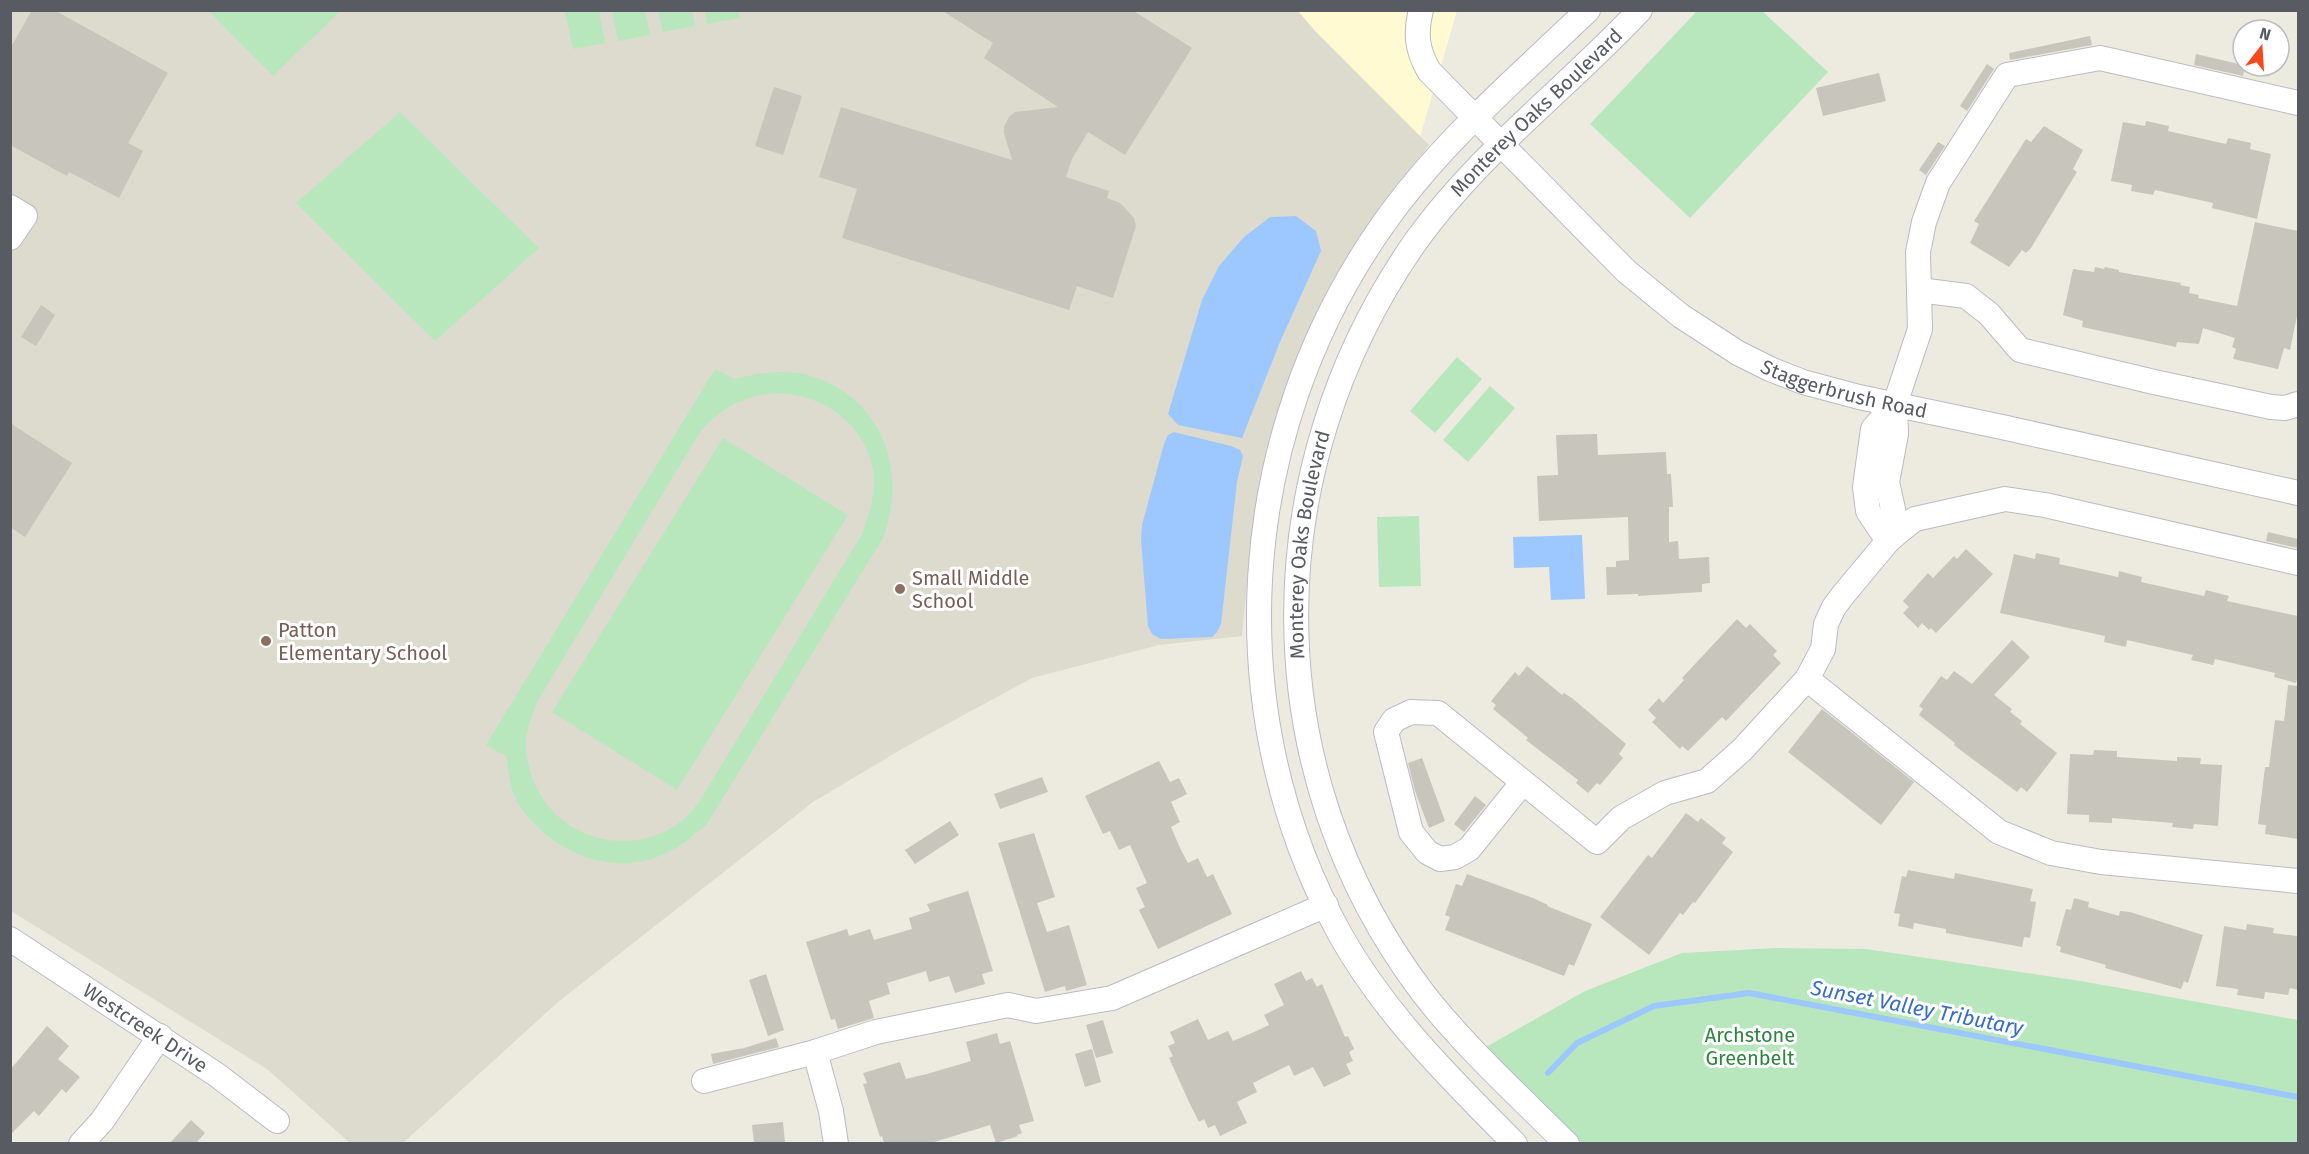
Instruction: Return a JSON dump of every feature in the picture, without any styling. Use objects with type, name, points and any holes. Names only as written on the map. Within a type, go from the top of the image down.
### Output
[{"type":"street","name":"Staggerbrush Road","points":[[1421,10],[1417,32],[1420,55],[1429,71],[1626,271],[1681,316],[1738,353],[1803,382],[1859,397],[2298,493]]},
{"type":"street","name":"Monterey Oaks Boulevard","points":[[1515,1143],[1416,1043],[1376,991],[1341,936],[1313,878],[1291,821],[1273,759],[1264,705],[1258,609],[1262,551],[1270,493],[1283,436],[1303,375],[1326,322],[1354,269],[1409,189],[1438,155],[1588,10]]},
{"type":"street","name":"Monterey Oaks Boulevard","points":[[1567,1143],[1443,1017],[1424,994],[1374,919],[1352,874],[1316,777],[1306,731],[1297,666],[1295,616],[1297,563],[1314,465],[1339,385],[1376,305],[1416,241],[1465,180],[1500,142],[1640,10]]},
{"type":"street","points":[[1895,535],[1895,519],[1887,482],[1896,434],[1895,404],[1920,329],[1918,252],[1924,222],[1938,183],[2007,75],[2100,58],[2298,103]]},
{"type":"street","points":[[10,207],[25,216],[10,238]]},
{"type":"street","points":[[1919,290],[1966,296],[1989,314],[2020,350],[2271,407],[2285,408],[2298,404]]},
{"type":"street","points":[[1523,782],[1469,849],[1455,858],[1440,859],[1427,852],[1411,832],[1386,732],[1394,720],[1411,712],[1437,713],[1523,782],[1597,842],[1621,818],[1665,793],[1707,781],[1742,750],[1807,679],[1823,649],[1826,624],[1843,595],[1895,535],[1915,519],[2005,499],[2045,505],[2298,563]]},
{"type":"street","points":[[1807,679],[1999,832],[2050,853],[2101,862],[2298,881]]},
{"type":"street","points":[[704,1081],[815,1052],[876,1032],[1008,1005],[1036,1011],[1112,998],[1326,905]]},
{"type":"street","name":"Westcreek Drive","points":[[10,939],[160,1036],[235,1088],[277,1121]]},
{"type":"street","points":[[81,1143],[102,1121],[160,1036]]},
{"type":"street","points":[[815,1052],[831,1111],[836,1143]]},
{"type":"shaded area","points":[[10,11],[1298,11],[1314,30],[1429,145],[1353,247],[1311,327],[1273,429],[1251,542],[1242,636],[1159,645],[1032,678],[907,746],[813,802],[558,1002],[403,1143],[350,1143],[267,1069],[11,911]]},
{"type":"shaded area","points":[[1298,11],[1457,11],[1420,137],[1314,30]]},
{"type":"green space","points":[[209,11],[340,11],[273,76]]},
{"type":"green space","points":[[565,11],[599,11],[605,43],[573,49]]},
{"type":"green space","points":[[612,11],[645,11],[650,35],[618,41]]},
{"type":"green space","points":[[658,11],[692,11],[695,26],[663,32]]},
{"type":"green space","points":[[705,11],[738,11],[740,18],[707,24]]},
{"type":"green space","points":[[1697,11],[1762,11],[1828,72],[1690,218],[1590,124]]},
{"type":"green space","points":[[400,112],[539,248],[435,341],[296,203]]},
{"type":"green space","points":[[1457,357],[1482,379],[1435,433],[1410,411]]},
{"type":"green space","points":[[715,369],[735,379],[771,372],[808,375],[833,385],[854,400],[871,418],[883,438],[890,462],[893,486],[890,512],[883,538],[707,824],[700,830],[670,851],[644,861],[608,862],[573,852],[542,832],[530,819],[514,794],[506,756],[486,745]],"holes":[[[780,393],[797,395],[827,406],[840,415],[861,439],[868,453],[873,470],[874,486],[870,511],[862,534],[699,802],[688,815],[666,831],[647,838],[626,841],[606,840],[586,834],[568,824],[553,811],[540,794],[532,776],[526,742],[537,702],[700,432],[726,409],[746,399]]]},
{"type":"green space","points":[[1490,386],[1515,408],[1468,462],[1443,440]]},
{"type":"green space","points":[[723,438],[848,515],[677,790],[552,712]]},
{"type":"green space","points":[[1419,516],[1421,586],[1379,587],[1377,517]]},
{"type":"green space","name":"Archstone Greenbelt","points":[[1775,948],[1866,949],[2081,981],[2298,1020],[2298,1143],[1582,1143],[1486,1047],[1585,991],[1682,953]]},
{"type":"water","points":[[1296,216],[1316,231],[1321,251],[1280,342],[1242,438],[1178,425],[1168,414],[1202,300],[1219,266],[1244,237],[1270,217]]},
{"type":"water","points":[[1174,432],[1231,446],[1240,450],[1243,456],[1237,482],[1221,624],[1212,637],[1161,639],[1152,634],[1148,626],[1141,540],[1142,525],[1164,444],[1168,435]]},
{"type":"water","points":[[1582,535],[1585,599],[1551,600],[1549,567],[1514,568],[1513,537]]},
{"type":"building","points":[[32,10],[54,10],[168,73],[128,143],[143,151],[119,198],[69,172],[67,176],[10,145],[10,49]]},
{"type":"building","points":[[941,10],[1132,10],[1192,48],[1125,155],[1088,132],[1072,159],[1066,177],[1109,191],[1107,198],[1120,203],[1134,218],[1136,226],[1113,298],[1077,286],[1069,310],[842,238],[857,189],[819,177],[841,107],[1012,160],[1004,133],[1009,117],[1015,112],[1058,107],[984,58],[993,43]]},
{"type":"building","points":[[2090,36],[2092,45],[2010,60],[2009,53]]},
{"type":"building","points":[[2196,54],[2231,62],[2231,73],[2194,65]]},
{"type":"building","points":[[1987,64],[1994,69],[1967,111],[1960,106]]},
{"type":"building","points":[[1879,73],[1886,101],[1823,116],[1816,88]]},
{"type":"building","points":[[774,87],[802,96],[783,155],[755,146]]},
{"type":"building","points":[[2146,121],[2169,126],[2168,131],[2226,144],[2228,138],[2251,143],[2250,149],[2271,154],[2257,219],[2212,208],[2213,203],[2155,190],[2153,195],[2131,191],[2132,185],[2111,181],[2123,122],[2145,126]]},
{"type":"building","points":[[2044,126],[2083,150],[2073,169],[2077,172],[2031,248],[2026,253],[2022,250],[2009,267],[1970,243],[1979,224],[1974,221],[2026,139],[2031,142]]},
{"type":"building","points":[[1938,142],[1945,146],[1926,175],[1919,170]]},
{"type":"building","points":[[2255,222],[2298,231],[2298,311],[2290,350],[2284,348],[2278,369],[2233,359],[2236,349],[2232,347],[2235,338],[2203,328],[2199,344],[2177,342],[2176,347],[2082,327],[2083,321],[2063,315],[2073,269],[2094,272],[2095,267],[2104,269],[2105,267],[2119,270],[2119,272],[2181,283],[2180,285],[2190,287],[2189,293],[2199,295],[2198,298],[2237,306]]},
{"type":"building","points":[[41,305],[55,315],[36,346],[21,337]]},
{"type":"building","points":[[10,423],[72,463],[25,537],[10,527]]},
{"type":"building","points":[[1597,434],[1598,455],[1666,452],[1667,474],[1671,474],[1673,507],[1669,507],[1669,542],[1678,541],[1679,559],[1709,557],[1710,583],[1702,584],[1702,592],[1638,596],[1638,594],[1607,595],[1606,567],[1616,567],[1616,561],[1629,560],[1628,517],[1539,521],[1537,476],[1558,475],[1556,435]]},
{"type":"building","points":[[2268,532],[2298,539],[2298,548],[2266,541]]},
{"type":"building","points":[[1966,549],[1993,574],[1936,633],[1922,623],[1918,628],[1903,613],[1909,607],[1903,601],[1928,573],[1933,578],[1954,556],[1957,559]]},
{"type":"building","points":[[2036,553],[2060,558],[2059,564],[2118,577],[2119,571],[2142,577],[2141,582],[2204,596],[2206,590],[2229,596],[2227,601],[2298,616],[2296,683],[2274,677],[2275,673],[2215,659],[2213,665],[2191,660],[2193,655],[2127,640],[2126,647],[2104,642],[2105,636],[2000,613],[2014,554],[2035,559]]},
{"type":"building","points":[[1737,619],[1746,628],[1750,624],[1777,651],[1773,655],[1781,663],[1726,721],[1722,717],[1688,751],[1682,746],[1680,749],[1652,722],[1656,718],[1648,710],[1659,698],[1663,703],[1684,680],[1682,678]]},
{"type":"building","points":[[2012,640],[2030,657],[1994,695],[2012,709],[2010,712],[2022,721],[2020,724],[2057,753],[2027,792],[2021,787],[2017,792],[1954,745],[1955,743],[1919,715],[1923,709],[1919,706],[1941,676],[1947,680],[1954,671],[1972,684]]},
{"type":"building","points":[[1527,666],[1562,695],[1564,693],[1572,698],[1626,744],[1619,754],[1623,758],[1600,785],[1597,783],[1588,793],[1576,783],[1578,780],[1526,740],[1528,738],[1493,709],[1496,705],[1491,701],[1515,672],[1519,676]]},
{"type":"building","points":[[2288,685],[2298,686],[2298,839],[2265,834],[2266,825],[2258,824],[2265,767],[2269,767],[2275,720],[2284,721]]},
{"type":"building","points":[[1822,709],[1914,782],[1881,825],[1788,752]]},
{"type":"building","points":[[2094,750],[2117,751],[2117,757],[2177,761],[2177,757],[2201,758],[2200,764],[2222,765],[2218,826],[2194,824],[2193,829],[2172,827],[2173,823],[2112,818],[2112,823],[2089,822],[2089,815],[2067,814],[2070,754],[2093,755]]},
{"type":"building","points":[[1422,758],[1445,821],[1429,828],[1415,791],[1408,763]]},
{"type":"building","points":[[1159,761],[1170,782],[1179,778],[1187,794],[1171,802],[1180,822],[1171,827],[1180,848],[1188,863],[1198,858],[1207,877],[1213,874],[1232,914],[1158,949],[1139,910],[1145,907],[1136,888],[1147,883],[1130,845],[1119,850],[1110,831],[1103,834],[1085,796]]},
{"type":"building","points":[[1042,777],[1048,792],[1000,809],[994,794]]},
{"type":"building","points":[[1475,796],[1486,805],[1464,832],[1454,824]]},
{"type":"building","points":[[1686,813],[1698,822],[1701,818],[1726,838],[1722,843],[1733,852],[1695,903],[1693,902],[1683,915],[1680,913],[1649,955],[1600,917],[1648,855],[1652,858]]},
{"type":"building","points":[[950,821],[959,835],[915,864],[905,850]]},
{"type":"building","points":[[1034,833],[1055,897],[1037,903],[1047,932],[1069,925],[1087,985],[1066,991],[1065,986],[1045,992],[998,843]]},
{"type":"building","points":[[1908,870],[1954,879],[1955,873],[2033,889],[2030,901],[2036,902],[2030,938],[2024,937],[2022,947],[1946,933],[1946,929],[1914,923],[1913,929],[1898,926],[1900,914],[1894,913],[1902,876],[1906,877]]},
{"type":"building","points":[[1467,874],[1533,898],[1592,924],[1574,966],[1569,964],[1564,976],[1445,930],[1450,917],[1445,915],[1456,884],[1462,886]]},
{"type":"building","points":[[968,891],[993,971],[982,974],[985,984],[955,993],[949,976],[929,982],[926,971],[887,983],[890,994],[869,1001],[874,1018],[838,1029],[835,1019],[831,1020],[806,942],[847,929],[849,936],[870,929],[874,940],[912,929],[909,918],[930,911],[927,904]]},
{"type":"building","points":[[2074,898],[2089,902],[2088,907],[2119,916],[2120,911],[2130,912],[2203,935],[2188,983],[2184,981],[2181,989],[2105,968],[2106,965],[2060,952],[2061,947],[2056,945],[2066,909],[2071,910]]},
{"type":"building","points":[[2247,924],[2274,928],[2273,933],[2297,936],[2298,990],[2290,988],[2288,995],[2265,992],[2264,999],[2237,995],[2238,989],[2216,986],[2224,926],[2246,930]]},
{"type":"building","points":[[1301,971],[1306,981],[1312,978],[1317,987],[1322,984],[1345,1037],[1348,1036],[1354,1049],[1349,1052],[1353,1061],[1346,1064],[1351,1074],[1324,1087],[1313,1067],[1294,1076],[1289,1065],[1253,1083],[1257,1092],[1237,1102],[1247,1123],[1220,1136],[1215,1125],[1208,1128],[1204,1119],[1199,1122],[1189,1102],[1169,1058],[1173,1056],[1168,1046],[1175,1043],[1170,1032],[1198,1019],[1208,1040],[1228,1031],[1233,1041],[1254,1032],[1269,1025],[1264,1015],[1284,1005],[1274,984]]},
{"type":"building","points":[[766,974],[784,1030],[768,1036],[749,980]]},
{"type":"building","points":[[1103,1020],[1113,1053],[1096,1058],[1086,1025]]},
{"type":"building","points":[[47,1026],[69,1046],[58,1059],[80,1077],[66,1093],[62,1089],[39,1116],[34,1111],[10,1135],[10,1070]]},
{"type":"building","points":[[997,1033],[1000,1044],[1010,1041],[1034,1121],[1019,1125],[1022,1133],[996,1143],[990,1125],[931,1143],[884,1143],[863,1084],[867,1083],[863,1073],[900,1062],[906,1079],[971,1061],[966,1042]]},
{"type":"building","points":[[776,1038],[779,1047],[713,1064],[711,1054],[744,1048]]},
{"type":"building","points":[[1092,1049],[1101,1082],[1085,1087],[1075,1054]]},
{"type":"building","points":[[191,1120],[205,1133],[196,1143],[170,1143]]},
{"type":"building","points":[[783,1122],[785,1143],[754,1143],[752,1125]]},
{"type":"waterway","name":"Sunset Valley Tributary","points":[[1548,1073],[1577,1043],[1654,1006],[1749,993],[2298,1097]]},
{"type":"place","name":"Small Middle School","points":[[900,589]]},
{"type":"place","name":"Patton Elementary School","points":[[266,641]]}]
